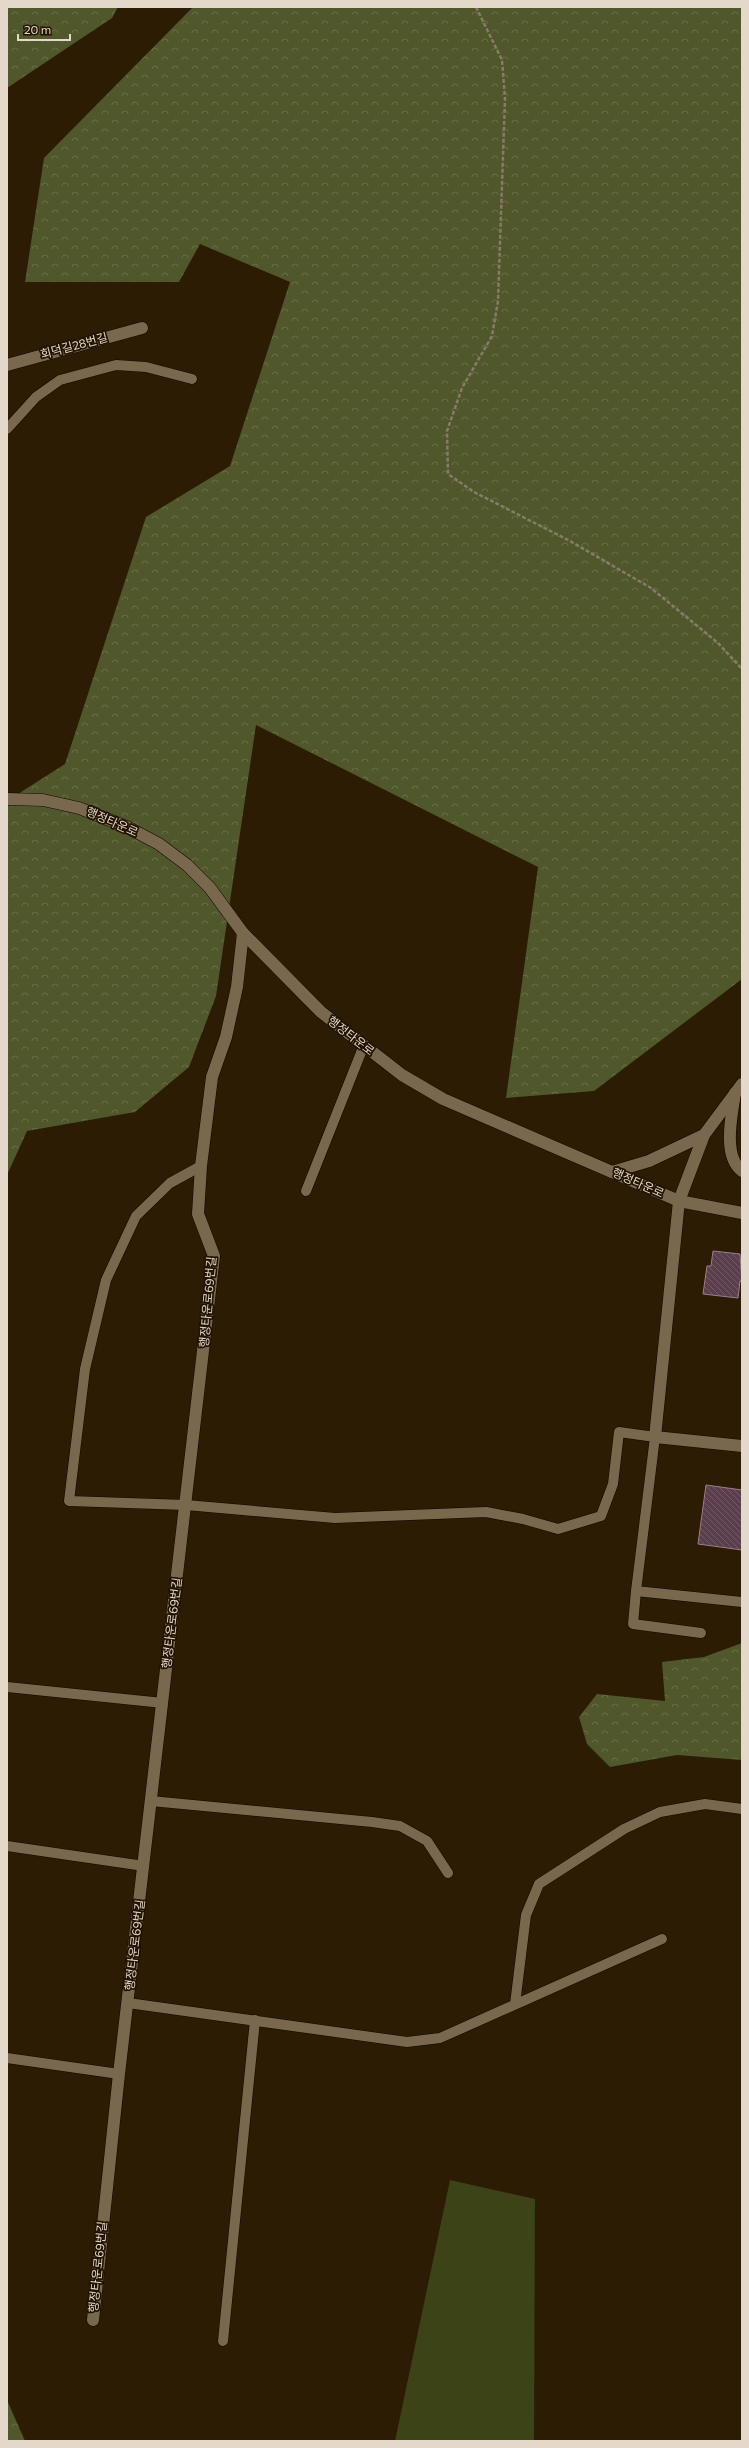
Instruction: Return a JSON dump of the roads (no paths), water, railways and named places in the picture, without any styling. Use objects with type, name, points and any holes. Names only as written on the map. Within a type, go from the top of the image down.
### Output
[{"type":"street","name":"회덕길28번길","points":[[7,365],[142,328]]},
{"type":"street","name":"행정타운로","points":[[7,799],[43,800],[79,808],[126,827],[159,844],[187,865],[210,888],[243,933],[321,1012],[402,1075],[443,1099],[679,1201],[742,1213]]},
{"type":"street","name":"행정타운로69번길","points":[[93,2320],[118,2074],[128,2003],[214,1256],[198,1214],[201,1166],[212,1077],[226,1037],[237,987],[243,933]]},
{"type":"street","points":[[738,1088],[704,1135],[679,1201],[655,1437],[742,1446]]},
{"type":"street","points":[[738,1088],[729,1144],[738,1168],[742,1171]]},
{"type":"street","points":[[612,1172],[649,1161],[704,1135]]},
{"type":"lane","points":[[7,429],[36,397],[60,380],[116,366],[146,367],[192,379]]},
{"type":"lane","points":[[306,1191],[364,1045]]},
{"type":"lane","points":[[201,1166],[170,1183],[136,1216],[106,1280],[85,1369],[69,1501],[186,1505],[334,1518],[486,1512],[523,1519],[558,1529],[601,1516],[613,1484],[619,1432],[655,1437],[633,1624],[701,1633]]},
{"type":"lane","points":[[636,1591],[742,1602]]},
{"type":"lane","points":[[7,1687],[163,1703]]},
{"type":"lane","points":[[151,1800],[400,1826],[427,1840],[448,1873]]},
{"type":"lane","points":[[515,2004],[526,1915],[539,1884],[624,1829],[660,1812],[705,1804],[742,1809]]},
{"type":"lane","points":[[7,1846],[144,1866]]},
{"type":"lane","points":[[128,2003],[407,2042],[440,2038],[662,1939]]},
{"type":"lane","points":[[223,2341],[255,2020]]},
{"type":"lane","points":[[7,2058],[118,2074]]}]
